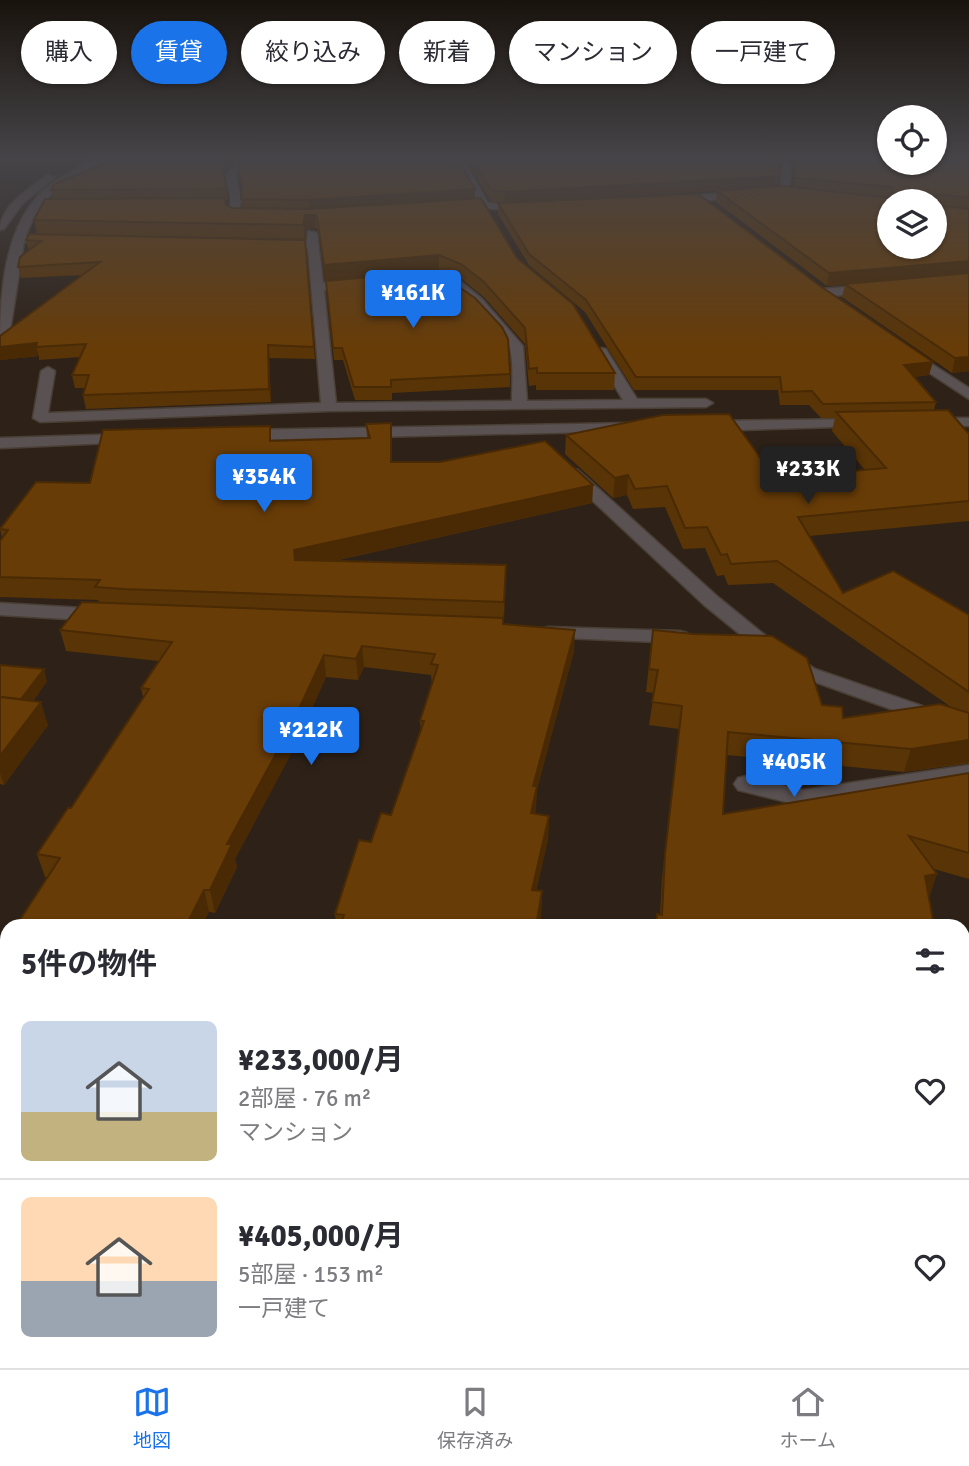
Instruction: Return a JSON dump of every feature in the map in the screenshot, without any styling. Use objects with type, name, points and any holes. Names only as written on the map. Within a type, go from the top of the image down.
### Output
[{"type":"street","points":[[0,338],[4,331],[20,239],[26,223]]},
{"type":"street","points":[[311,223],[329,407]]},
{"type":"street","points":[[20,239],[74,240]]},
{"type":"street","points":[[261,243],[313,245]]},
{"type":"street","points":[[411,278],[438,275],[478,302],[516,346],[527,405],[549,452],[711,601],[759,640],[808,673],[969,730]]},
{"type":"street","points":[[317,287],[371,282]]},
{"type":"street","points":[[834,301],[818,289],[885,287]]},
{"type":"street","points":[[592,338],[633,404]]},
{"type":"street","points":[[902,348],[969,395]]},
{"type":"street","points":[[48,371],[40,418],[329,407],[706,403]]},
{"type":"street","points":[[913,423],[969,422]]},
{"type":"street","points":[[689,427],[885,423]]},
{"type":"street","points":[[225,436],[647,427]]},
{"type":"street","points":[[0,443],[146,438]]},
{"type":"street","points":[[0,609],[114,616]]},
{"type":"street","points":[[522,632],[704,638]]},
{"type":"street","points":[[732,639],[759,640]]},
{"type":"street","points":[[746,784],[803,798],[969,773]]},
{"type":"building","points":[[187,223],[303,223],[303,225]]},
{"type":"building","points":[[318,223],[496,223],[517,258],[573,304],[615,373],[537,373],[537,368],[529,369],[525,328],[484,282],[461,264],[439,255],[324,265]]},
{"type":"building","points":[[510,223],[736,223],[820,286],[933,362],[904,365],[936,402],[823,404],[812,391],[782,392],[780,377],[636,377],[586,300],[529,254]]},
{"type":"building","points":[[760,223],[877,223],[877,259],[947,259],[947,223],[969,223],[969,261],[829,273]]},
{"type":"building","points":[[29,234],[305,240],[314,347],[268,345],[269,389],[83,395],[89,375],[72,375],[86,344],[36,347],[37,343],[0,347],[0,336],[100,262],[18,267],[20,257],[41,241],[26,240]]},
{"type":"building","points":[[435,271],[475,298],[502,327],[508,339],[510,374],[391,380],[391,387],[354,387],[342,348],[333,348],[326,281]]},
{"type":"building","points":[[969,273],[969,357],[955,358],[845,284]]},
{"type":"building","points":[[948,410],[969,433],[969,501],[798,517],[843,593],[893,571],[969,615],[969,692],[777,561],[731,564],[727,554],[721,555],[707,527],[685,528],[667,486],[635,489],[628,475],[615,478],[566,435],[663,415],[729,414],[775,478],[886,468],[836,412]]},
{"type":"building","points":[[391,423],[391,462],[440,462],[545,441],[593,485],[294,550],[295,560],[506,565],[504,602],[123,589],[95,587],[100,580],[0,577],[0,541],[8,530],[0,529],[36,482],[90,483],[103,430],[270,426],[270,441],[370,438],[366,424]]},
{"type":"building","points":[[82,602],[503,618],[503,624],[575,630],[533,786],[537,786],[531,813],[549,816],[532,890],[542,891],[537,919],[342,919],[344,915],[335,914],[359,840],[371,842],[381,813],[391,815],[424,721],[420,721],[438,665],[431,664],[435,654],[362,646],[356,659],[324,655],[291,726],[227,844],[232,844],[210,890],[204,890],[190,919],[21,919],[60,858],[37,854],[68,808],[71,808],[149,689],[141,688],[172,642],[60,630]]},
{"type":"building","points":[[653,630],[772,636],[807,658],[822,705],[842,707],[843,718],[940,704],[969,713],[969,740],[911,749],[728,732],[723,814],[969,773],[969,853],[909,836],[937,874],[925,876],[933,919],[657,919],[657,914],[662,915],[665,854],[682,706],[652,702],[658,670],[649,669]]},
{"type":"building","points":[[0,665],[44,669],[21,699],[0,697]]},
{"type":"building","points":[[0,697],[41,702],[0,756]]}]
